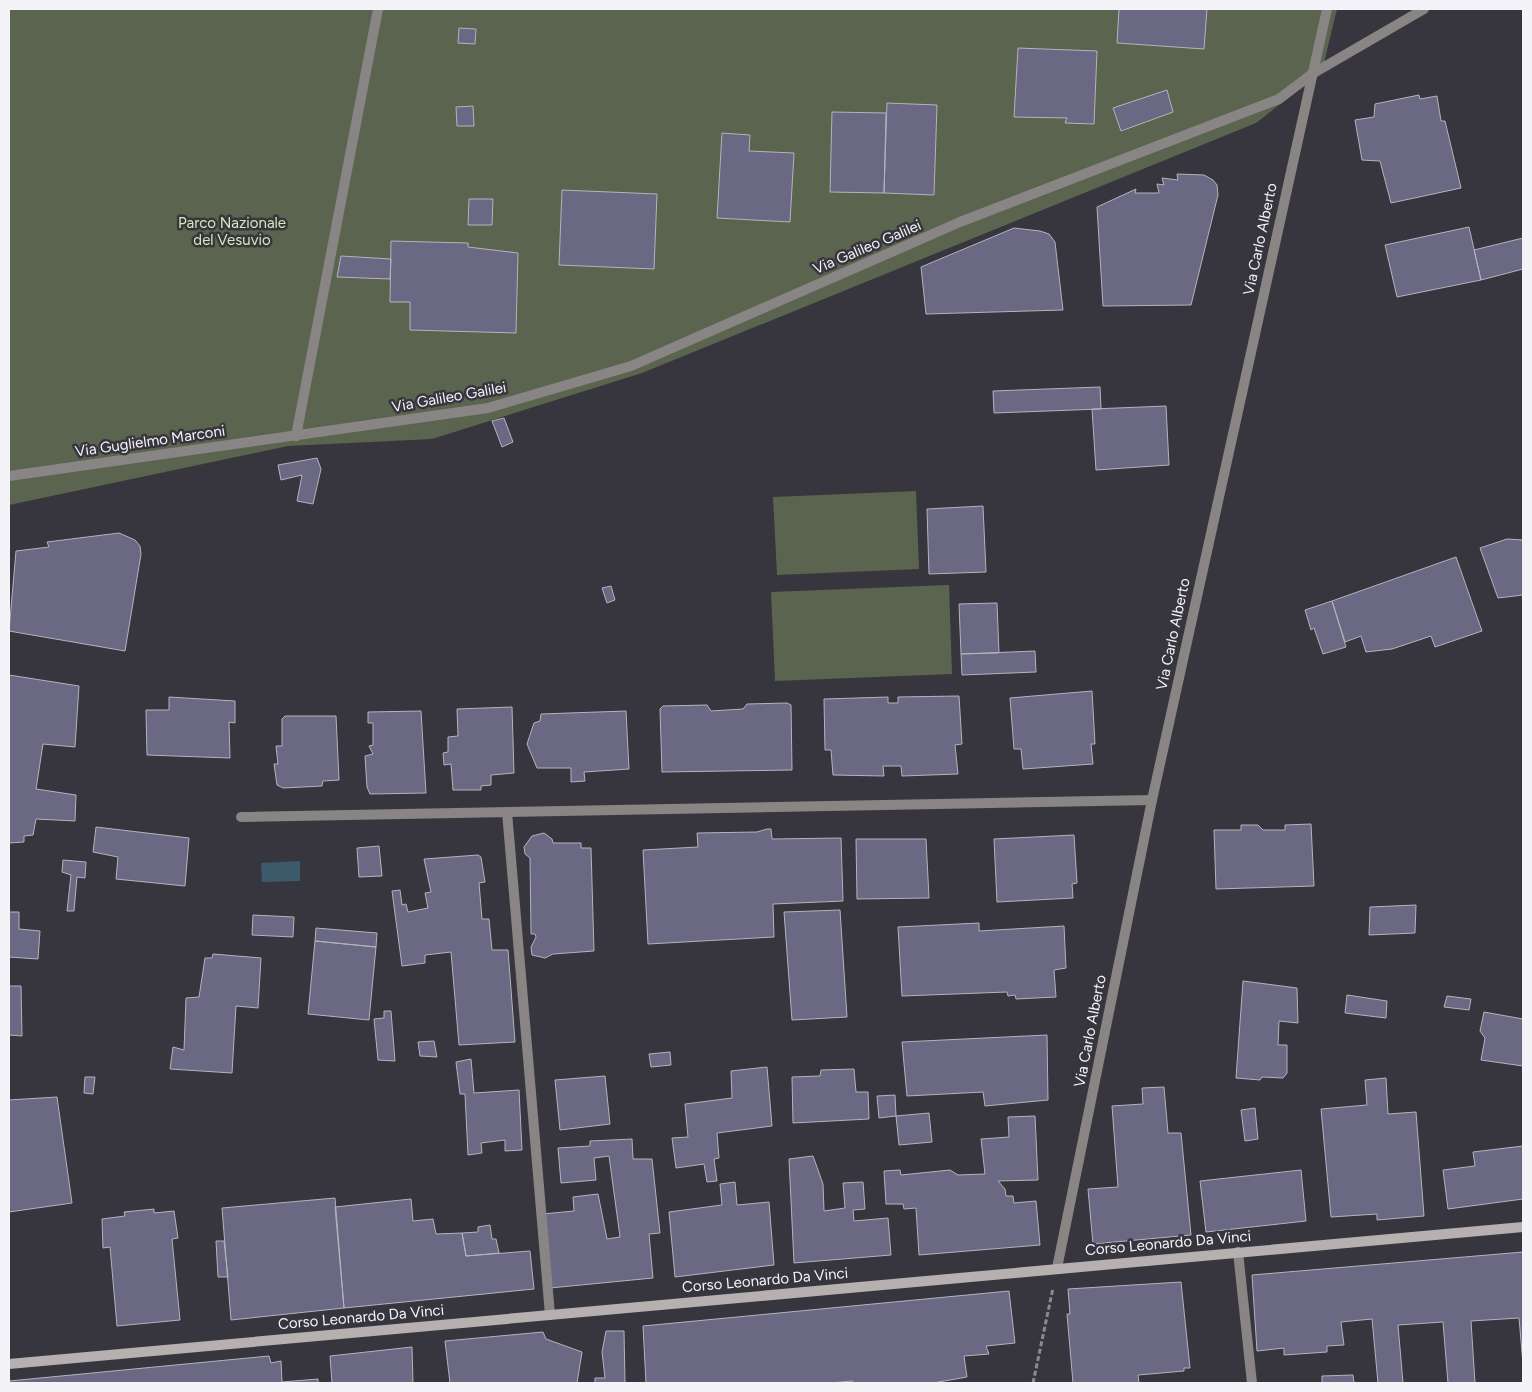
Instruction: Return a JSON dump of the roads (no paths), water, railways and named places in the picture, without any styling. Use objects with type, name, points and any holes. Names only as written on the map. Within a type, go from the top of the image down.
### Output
[{"type":"main road","name":"Corso Leonardo Da Vinci","points":[[9,1364],[1523,1227]]},
{"type":"street","points":[[296,436],[378,9]]},
{"type":"street","name":"Via Carlo Alberto","points":[[1057,1268],[1152,800],[1327,9]]},
{"type":"street","name":"Via Galileo Galilei","points":[[296,436],[488,408],[631,366],[960,222],[1279,99],[1312,74],[1424,9]]},
{"type":"street","name":"Via Guglielmo Marconi","points":[[9,476],[296,436]]},
{"type":"street","points":[[241,817],[1152,800]]},
{"type":"street","points":[[507,812],[550,1315]]},
{"type":"street","points":[[1238,1252],[1252,1383]]},
{"type":"water","points":[[300,861],[300,881],[262,882],[261,863]]},
{"type":"park label","name":"Parco Nazionale del Vesuvio","points":[[232,232]]}]
